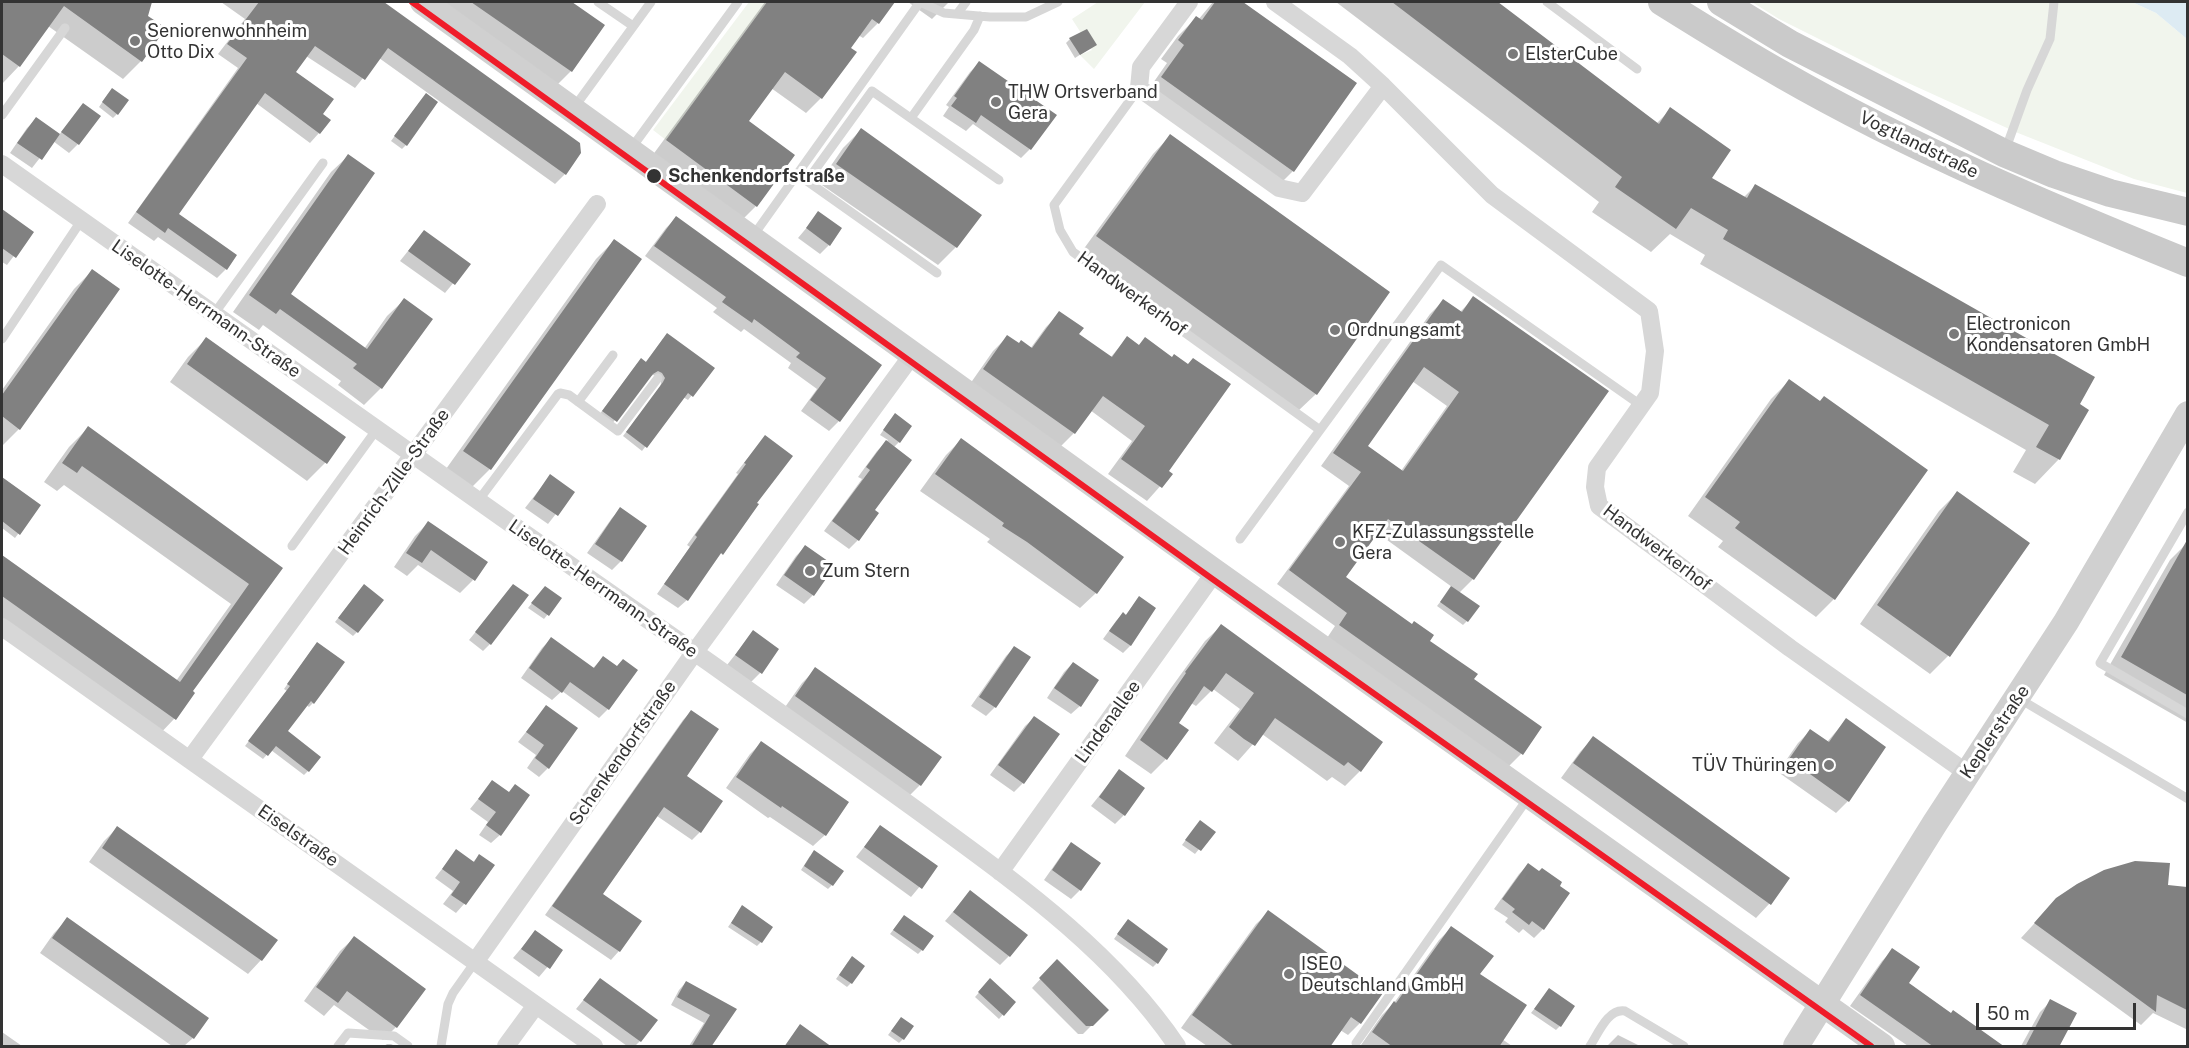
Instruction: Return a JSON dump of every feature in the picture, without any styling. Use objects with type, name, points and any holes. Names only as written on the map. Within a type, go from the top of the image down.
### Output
[{"type":"main road","name":"Vogtlandstraße","points":[[1662,2],[1784,76],[1888,130],[1989,179],[2187,263]]},
{"type":"main road","name":"Vogtlandstraße","points":[[1721,2],[1790,44],[2004,153],[2054,174],[2110,193],[2187,212]]},
{"type":"street","points":[[423,2],[1215,572],[1882,1047]]},
{"type":"street","name":"Handwerkerhof","points":[[1139,88],[1141,67],[1189,2]]},
{"type":"street","name":"Handwerkerhof","points":[[1275,2],[1350,56],[1492,195],[1649,311],[1655,351],[1650,393],[1597,468],[1594,487],[1599,506],[1790,648],[1967,773]]},
{"type":"street","points":[[1139,88],[1279,188],[1302,193],[1383,86]]},
{"type":"street","name":"Liselotte-Herrmann-Straße","points":[[2,164],[839,754],[1000,872],[1059,918],[1117,972],[1166,1030],[1177,1047]]},
{"type":"street","name":"Heinrich-Zille-Straße","points":[[190,759],[597,204]]},
{"type":"street","name":"Schenkendorfstraße","points":[[475,962],[694,652],[913,354]]},
{"type":"street","name":"Keplerstraße","points":[[1796,1047],[1967,773],[2066,622],[2187,414]]},
{"type":"street","name":"Lindenallee","points":[[1000,872],[1215,572]]},
{"type":"street","name":"Eiselstraße","points":[[2,627],[594,1047]]},
{"type":"street","points":[[506,1047],[536,1005]]},
{"type":"lane","points":[[598,2],[633,26]]},
{"type":"lane","points":[[573,110],[651,2]]},
{"type":"lane","points":[[630,151],[738,2]]},
{"type":"lane","points":[[751,238],[920,2],[944,12],[957,14],[1026,17],[1058,2]]},
{"type":"lane","points":[[957,14],[966,2]]},
{"type":"lane","points":[[1547,2],[1637,69]]},
{"type":"lane","points":[[2004,153],[2027,90],[2050,39],[2054,2]]},
{"type":"lane","points":[[911,118],[974,30],[980,16]]},
{"type":"lane","points":[[2,116],[65,28]]},
{"type":"lane","name":"Handwerkerhof","points":[[1139,88],[1054,205],[1060,230],[1073,252],[1320,430]]},
{"type":"lane","points":[[937,273],[807,180],[872,91],[999,180]]},
{"type":"lane","points":[[214,314],[322,164]]},
{"type":"lane","points":[[2,339],[81,221]]},
{"type":"lane","points":[[1240,539],[1444,261],[1642,406]]},
{"type":"lane","points":[[578,402],[613,355]]},
{"type":"lane","points":[[478,501],[560,393],[578,402],[618,431],[658,378]]},
{"type":"lane","points":[[292,546],[377,429]]},
{"type":"lane","points":[[2187,512],[2100,663],[2187,714]]},
{"type":"lane","points":[[2018,698],[2187,799]]},
{"type":"lane","points":[[1356,1043],[1529,796]]},
{"type":"lane","name":"Schenkendorfstraße","points":[[441,1047],[448,1004],[475,962]]},
{"type":"lane","points":[[1590,1047],[1611,1014],[1620,1010],[1684,1047]]},
{"type":"lane","points":[[338,1047],[348,1033],[394,1036],[408,1047]]},
{"type":"shaded area","points":[[749,2],[767,2],[666,140],[653,130]]},
{"type":"shaded area","points":[[1098,2],[1145,2],[1094,69],[1080,55],[1092,50],[1072,19]]},
{"type":"shaded area","points":[[1752,2],[2132,2],[2156,13],[2187,39],[2187,193],[2134,179],[2018,133],[1895,77],[1779,19]]},
{"type":"shaded area","points":[[2132,2],[2187,2],[2187,39],[2156,13]]},
{"type":"building","name":"Seniorenwohnheim Otto Dix","points":[[2,2],[152,2],[148,16],[166,28],[142,62],[64,6],[20,67],[2,54]]},
{"type":"building","points":[[259,2],[384,2],[580,143],[581,153],[566,175],[388,48],[365,80],[315,46],[296,72],[334,99],[323,114],[331,120],[320,134],[265,93],[179,214],[237,255],[227,270],[168,228],[165,233],[136,212],[247,58],[227,44]]},
{"type":"building","points":[[471,2],[572,2],[605,25],[572,72]]},
{"type":"building","points":[[767,2],[895,2],[879,24],[872,19],[851,48],[857,52],[822,99],[785,72],[749,121],[795,155],[757,207],[666,140]]},
{"type":"building","points":[[1215,2],[1243,2],[1357,83],[1294,172],[1161,77],[1184,45],[1178,40],[1196,16],[1202,20]]},
{"type":"building","points":[[1392,2],[1498,2],[1659,124],[1670,107],[1731,150],[1712,178],[1747,198],[1755,184],[2095,377],[2080,404],[2089,410],[2060,460],[2036,447],[2049,425],[1723,239],[1728,230],[1691,208],[1676,229],[1615,187],[1622,177]]},
{"type":"building","points":[[1087,29],[1097,45],[1080,55],[1069,38]]},
{"type":"building","name":"THW Ortsverband Gera","points":[[979,61],[1057,115],[1031,150],[981,115],[976,123],[951,106],[957,98],[954,96]]},
{"type":"building","points":[[112,88],[129,100],[118,115],[102,102]]},
{"type":"building","points":[[426,93],[438,102],[407,146],[394,136]]},
{"type":"building","points":[[83,103],[101,116],[79,145],[61,132]]},
{"type":"building","points":[[36,117],[60,134],[42,160],[17,143]]},
{"type":"building","points":[[861,128],[982,215],[957,248],[836,164]]},
{"type":"building","points":[[1170,134],[1390,292],[1317,395],[1096,236]]},
{"type":"building","points":[[348,154],[375,173],[291,294],[367,349],[404,298],[433,319],[382,389],[353,368],[357,364],[280,309],[276,314],[249,295]]},
{"type":"building","points":[[2,209],[34,232],[16,258],[2,248]]},
{"type":"building","points":[[818,211],[842,228],[830,246],[806,228]]},
{"type":"building","points":[[676,216],[882,365],[840,422],[810,400],[826,378],[796,357],[800,353],[754,319],[752,323],[722,302],[726,297],[654,246]]},
{"type":"building","points":[[424,230],[471,264],[455,285],[408,251]]},
{"type":"building","points":[[614,239],[642,259],[491,470],[463,451]]},
{"type":"building","points":[[92,269],[120,289],[20,430],[2,416],[2,395]]},
{"type":"building","points":[[1473,296],[1609,391],[1474,580],[1388,519],[1346,577],[1412,624],[1414,621],[1434,635],[1430,641],[1478,674],[1474,679],[1542,727],[1523,755],[1339,625],[1347,613],[1289,570],[1361,472],[1333,453],[1443,299],[1462,312]],"holes":[[[1424,367],[1459,392],[1403,471],[1368,446]]]},
{"type":"building","points":[[1059,311],[1084,328],[1079,334],[1112,357],[1127,336],[1139,345],[1145,337],[1172,357],[1174,354],[1188,364],[1193,358],[1231,384],[1169,471],[1173,474],[1162,488],[1121,459],[1145,426],[1103,396],[1075,434],[983,369],[1007,335],[1019,343],[1021,340],[1032,348]]},
{"type":"building","points":[[667,333],[715,368],[693,397],[688,393],[647,448],[626,432],[663,382],[665,378],[662,373],[658,371],[653,374],[617,422],[602,411],[641,358],[646,362]]},
{"type":"building","points":[[206,337],[346,437],[327,464],[187,364]]},
{"type":"building","points":[[1789,379],[1820,401],[1824,396],[1928,470],[1835,600],[1735,528],[1740,522],[1705,497]]},
{"type":"building","points":[[895,413],[912,426],[900,443],[883,430]]},
{"type":"building","points":[[88,426],[283,568],[193,691],[195,693],[176,720],[2,596],[2,555],[180,682],[249,584],[82,466],[77,473],[62,463]]},
{"type":"building","points":[[765,435],[793,456],[688,601],[664,584],[697,537],[695,535]]},
{"type":"building","points":[[961,438],[1124,557],[1097,594],[1002,526],[1004,523],[935,474]]},
{"type":"building","points":[[886,440],[912,460],[875,510],[879,513],[859,541],[832,521],[870,470],[866,467]]},
{"type":"building","points":[[550,474],[575,492],[558,516],[533,499]]},
{"type":"building","points":[[2,477],[41,505],[20,535],[2,521]]},
{"type":"building","points":[[1957,491],[2030,543],[1950,657],[1877,605]]},
{"type":"building","points":[[620,507],[647,526],[622,562],[595,544]]},
{"type":"building","points":[[428,521],[488,562],[475,581],[431,550],[422,563],[406,553]]},
{"type":"building","points":[[2187,540],[2187,695],[2121,657]]},
{"type":"building","name":"Zum Stern","points":[[805,545],[835,566],[814,596],[784,575]]},
{"type":"building","points":[[364,584],[384,600],[358,633],[338,618]]},
{"type":"building","points":[[513,584],[529,595],[491,645],[475,632]]},
{"type":"building","points":[[545,586],[562,598],[549,616],[531,603]]},
{"type":"building","points":[[1451,586],[1480,606],[1468,622],[1440,602]]},
{"type":"building","points":[[1139,596],[1156,608],[1131,646],[1109,631],[1123,612],[1126,615]]},
{"type":"building","points":[[1221,624],[1383,742],[1361,772],[1348,762],[1344,766],[1275,718],[1255,746],[1244,739],[1229,727],[1254,693],[1226,673],[1212,692],[1204,686],[1179,723],[1189,730],[1167,760],[1140,740],[1185,672]]},
{"type":"building","points":[[753,630],[779,649],[762,674],[735,655]]},
{"type":"building","points":[[551,637],[594,668],[603,656],[617,666],[623,659],[638,670],[609,710],[570,682],[562,693],[529,668]]},
{"type":"building","points":[[317,642],[345,662],[314,704],[311,701],[288,731],[321,757],[309,772],[276,746],[268,756],[248,741],[290,686],[287,684]]},
{"type":"building","points":[[1014,646],[1031,657],[996,708],[979,697]]},
{"type":"building","points":[[1073,662],[1099,680],[1081,707],[1054,688]]},
{"type":"building","points":[[815,667],[942,757],[921,786],[795,696]]},
{"type":"building","points":[[546,705],[578,728],[549,769],[535,758],[544,745],[526,732]]},
{"type":"building","points":[[691,710],[719,729],[687,776],[723,801],[701,833],[664,807],[603,894],[642,921],[620,952],[552,906]]},
{"type":"building","points":[[1034,716],[1060,734],[1024,784],[998,765]]},
{"type":"building","name":"TÜV Thüringen","points":[[1846,718],[1886,747],[1849,802],[1789,759],[1810,729],[1829,742]]},
{"type":"building","points":[[1593,736],[1790,878],[1771,905],[1573,763]]},
{"type":"building","points":[[761,741],[849,802],[826,836],[736,777]]},
{"type":"building","points":[[1119,769],[1145,788],[1125,816],[1099,797]]},
{"type":"building","points":[[492,780],[509,792],[515,784],[530,795],[501,836],[486,825],[496,812],[478,799]]},
{"type":"building","points":[[1200,820],[1216,832],[1201,851],[1185,840]]},
{"type":"building","points":[[880,825],[938,866],[922,889],[864,847]]},
{"type":"building","points":[[117,826],[278,940],[262,961],[102,848]]},
{"type":"building","points":[[1071,842],[1101,863],[1081,891],[1052,870]]},
{"type":"building","points":[[456,849],[474,862],[479,854],[495,865],[466,905],[451,895],[460,882],[442,869]]},
{"type":"building","points":[[814,850],[844,871],[833,886],[804,866]]},
{"type":"building","points":[[2135,861],[2170,863],[2168,885],[2187,887],[2187,1010],[2157,995],[2156,1012],[2034,923],[2056,898],[2077,884],[2104,870]]},
{"type":"building","points":[[1528,863],[1539,871],[1542,868],[1562,882],[1560,886],[1570,893],[1544,930],[1532,921],[1529,925],[1512,912],[1515,909],[1502,899]]},
{"type":"building","points":[[970,890],[1028,935],[1010,957],[953,912]]},
{"type":"building","points":[[742,905],[773,927],[762,943],[731,923]]},
{"type":"building","name":"ISEO Deutschland GmbH","points":[[1268,910],[1383,993],[1361,1024],[1351,1017],[1330,1047],[1235,1047],[1192,1015]]},
{"type":"building","points":[[904,915],[934,936],[923,951],[893,930]]},
{"type":"building","points":[[67,917],[209,1018],[194,1039],[52,938]]},
{"type":"building","points":[[1128,919],[1168,949],[1158,964],[1117,934]]},
{"type":"building","points":[[1451,926],[1494,956],[1480,974],[1527,1005],[1499,1047],[1393,1047],[1372,1032],[1394,1001],[1396,1003]]},
{"type":"building","points":[[535,930],[563,950],[550,969],[521,949]]},
{"type":"building","points":[[354,936],[426,989],[397,1028],[347,991],[338,1003],[316,987]]},
{"type":"building","points":[[1892,948],[1920,967],[1909,983],[1951,1013],[1953,1010],[2005,1047],[1934,1047],[1860,995]]},
{"type":"building","points":[[852,956],[865,966],[852,984],[839,975]]},
{"type":"building","points":[[1057,959],[1109,1010],[1093,1026],[1086,1026],[1039,978]]},
{"type":"building","points":[[600,978],[658,1020],[641,1042],[583,1000]]},
{"type":"building","points":[[990,978],[1016,1002],[1004,1016],[978,992]]},
{"type":"building","points":[[686,981],[737,1009],[711,1047],[691,1047],[710,1015],[677,997]]},
{"type":"building","points":[[1549,988],[1575,1006],[1561,1027],[1534,1009]]},
{"type":"building","points":[[2050,999],[2077,1013],[2059,1047],[2025,1047]]},
{"type":"building","points":[[901,1017],[914,1026],[904,1040],[891,1031]]},
{"type":"building","points":[[800,1024],[832,1047],[784,1047]]},
{"type":"transit line","points":[[412,2],[1211,578],[1871,1046]]},
{"type":"place","name":"Seniorenwohnheim Otto Dix","points":[[135,41]]},
{"type":"place","name":"ElsterCube","points":[[1513,54]]},
{"type":"place","name":"THW Ortsverband Gera","points":[[996,102]]},
{"type":"place","name":"Schenkendorfstraße","points":[[654,176]]},
{"type":"place","name":"Ordnungsamt","points":[[1335,330]]},
{"type":"place","name":"Electronicon Kondensatoren GmbH","points":[[1954,334]]},
{"type":"place","name":"KFZ-Zulassungsstelle Gera","points":[[1340,542]]},
{"type":"place","name":"Zum Stern","points":[[810,571]]},
{"type":"place","name":"TÜV Thüringen","points":[[1829,765]]},
{"type":"place","name":"ISEO Deutschland GmbH","points":[[1289,974]]}]
